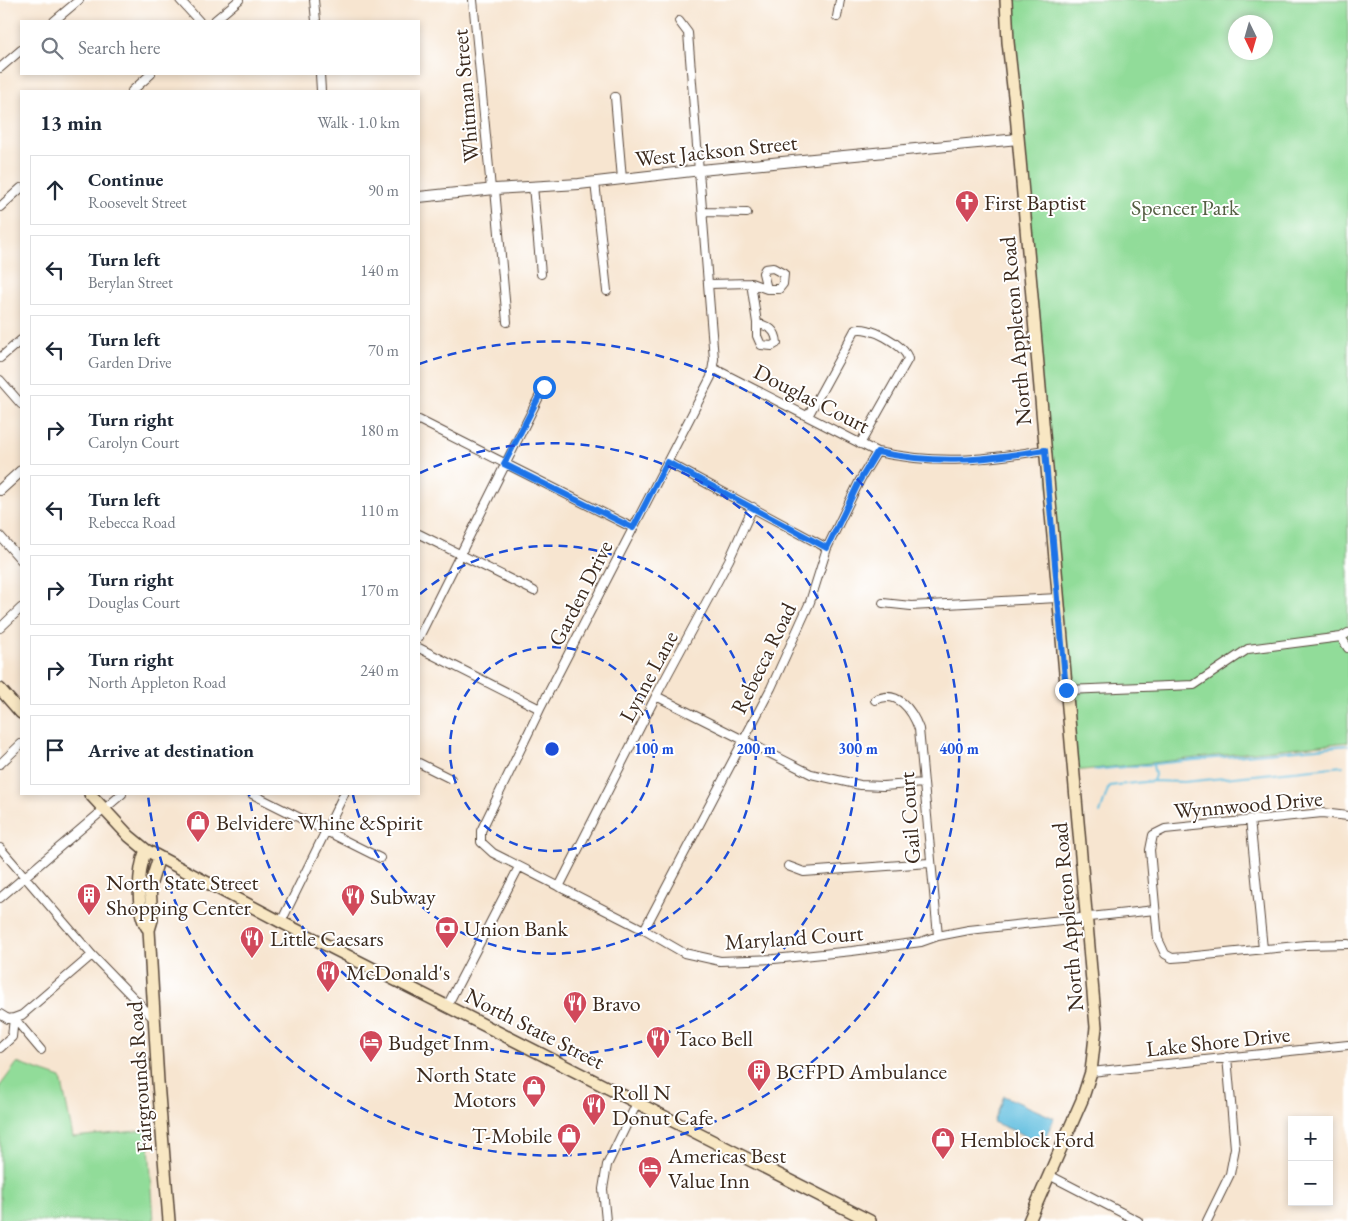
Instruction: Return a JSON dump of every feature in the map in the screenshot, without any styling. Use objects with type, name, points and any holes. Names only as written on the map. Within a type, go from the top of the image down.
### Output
[{"type":"main road","name":"North Appleton Road","points":[[1006,0],[1008,42],[1096,1026],[1091,1072],[1082,1100],[1028,1221]]},
{"type":"main road","points":[[0,689],[20,712]]},
{"type":"main road","name":"North State Street","points":[[91,795],[146,850],[281,922],[637,1103],[856,1218],[870,1221]]},
{"type":"main road","name":"Fairgrounds Road","points":[[146,850],[139,881],[143,923],[150,930]]},
{"type":"main road","name":"Fairgrounds Road","points":[[159,857],[150,886],[152,920],[150,930],[170,1221]]},
{"type":"street","points":[[55,20],[79,0]]},
{"type":"street","points":[[180,0],[198,20]]},
{"type":"street","points":[[215,20],[239,0]]},
{"type":"street","points":[[314,0],[316,20]]},
{"type":"street","name":"Whitman Street","points":[[473,0],[508,322]]},
{"type":"street","points":[[837,17],[840,0]]},
{"type":"street","name":"Garden Drive","points":[[484,824],[540,709],[707,386],[713,368],[701,170],[688,33],[679,21]]},
{"type":"street","points":[[0,68],[20,51]]},
{"type":"street","points":[[133,90],[151,75]]},
{"type":"street","points":[[320,75],[321,90]]},
{"type":"street","points":[[615,97],[622,179]]},
{"type":"street","name":"West Jackson Street","points":[[420,197],[493,189],[595,182],[1018,139]]},
{"type":"street","points":[[595,182],[608,291]]},
{"type":"street","points":[[533,186],[541,274]]},
{"type":"street","points":[[0,207],[20,189]]},
{"type":"street","points":[[704,212],[747,213]]},
{"type":"street","points":[[709,284],[751,282],[767,289]]},
{"type":"street","points":[[751,282],[757,323]]},
{"type":"street","points":[[808,416],[855,330],[865,328],[884,337],[903,348],[908,359],[860,444]]},
{"type":"street","points":[[0,358],[20,341]]},
{"type":"street","name":"Douglas Court","points":[[713,368],[877,452],[905,458],[955,462],[1045,450]]},
{"type":"street","points":[[0,380],[20,403]]},
{"type":"street","points":[[420,635],[544,387]]},
{"type":"street","points":[[420,421],[633,528]]},
{"type":"street","name":"Rebecca Road","points":[[644,930],[710,807],[770,688],[810,602],[827,548],[860,480],[877,452]]},
{"type":"street","points":[[667,462],[827,548]]},
{"type":"street","points":[[0,490],[20,472]]},
{"type":"street","name":"Lynne Lane","points":[[559,887],[656,696],[729,560],[753,507]]},
{"type":"street","points":[[420,535],[534,591]]},
{"type":"street","points":[[0,536],[20,559]]},
{"type":"street","points":[[883,603],[911,606],[1058,598]]},
{"type":"street","points":[[0,628],[20,609]]},
{"type":"street","points":[[1066,690],[1194,685],[1248,649],[1344,635],[1348,648]]},
{"type":"street","points":[[420,649],[540,709]]},
{"type":"street","points":[[656,696],[742,741],[811,774],[835,781],[883,786],[924,783]]},
{"type":"street","name":"Gail Court","points":[[875,700],[891,697],[899,699],[913,715],[921,737],[930,863],[938,936]]},
{"type":"street","points":[[0,764],[20,745]]},
{"type":"street","points":[[420,764],[451,779]]},
{"type":"street","points":[[0,898],[121,795]]},
{"type":"street","points":[[254,795],[380,858]]},
{"type":"street","points":[[281,922],[344,795]]},
{"type":"street","name":"Wynnwood Drive","points":[[1155,910],[1150,850],[1153,835],[1165,829],[1322,813],[1348,816]]},
{"type":"street","points":[[1250,820],[1263,949]]},
{"type":"street","name":"Maryland Court","points":[[484,824],[480,838],[487,849],[644,930],[684,953],[720,961],[774,959],[852,951],[921,942],[938,936],[1155,910]]},
{"type":"street","points":[[0,848],[92,954],[155,1020]]},
{"type":"street","points":[[788,866],[804,872],[930,863]]},
{"type":"street","points":[[447,1006],[519,867]]},
{"type":"street","points":[[1155,910],[1159,945],[1165,954],[1172,958],[1306,945],[1348,944]]},
{"type":"street","points":[[0,1014],[8,1019],[22,1015],[92,954]]},
{"type":"street","points":[[0,1048],[12,1037],[14,1018]]},
{"type":"street","points":[[14,1018],[41,1050]]},
{"type":"street","name":"Lake Shore Drive","points":[[1091,1072],[1348,1045]]},
{"type":"street","points":[[1207,1221],[1230,1174],[1235,1148],[1227,1057]]},
{"type":"street","points":[[606,1221],[603,1188],[607,1165],[637,1103]]},
{"type":"street","points":[[1049,1175],[1138,1221]]},
{"type":"green space","name":"Spencer Park","points":[[1006,0],[1348,0],[1348,742],[1074,771]]},
{"type":"green space","points":[[17,1063],[61,1078],[73,1137],[148,1130],[154,1221],[0,1221],[0,1086]]},
{"type":"water","points":[[1004,1096],[1054,1118],[1043,1143],[993,1122]]},
{"type":"waterway","points":[[1094,770],[1348,745]]},
{"type":"waterway","points":[[1153,765],[1155,775],[1153,781]]},
{"type":"waterway","points":[[1100,813],[1109,786],[1153,781],[1184,782],[1343,766]]},
{"type":"place","name":"First Baptist","points":[[967,223]]},
{"type":"place","name":"Belvidere Whine &Spirit","points":[[198,843]]},
{"type":"place","name":"North State Street Shopping Center","points":[[89,916]]},
{"type":"place","name":"Subway","points":[[353,917]]},
{"type":"place","name":"Union Bank","points":[[447,949]]},
{"type":"place","name":"Little Caesars","points":[[252,959]]},
{"type":"place","name":"McDonald's","points":[[328,993]]},
{"type":"place","name":"Bravo","points":[[575,1024]]},
{"type":"place","name":"Taco Bell","points":[[658,1059]]},
{"type":"place","name":"Budget Inm","points":[[371,1063]]},
{"type":"place","name":"BCFPD Ambulance","points":[[759,1092]]},
{"type":"place","name":"North State Motors","points":[[534,1108]]},
{"type":"place","name":"Roll N Donut Cafe","points":[[594,1126]]},
{"type":"place","name":"T-Mobile","points":[[569,1156]]},
{"type":"place","name":"Hemblock Ford","points":[[943,1160]]},
{"type":"place","name":"Americas Best Value Inn","points":[[650,1189]]},
{"type":"route","points":[[544,387],[504,464],[633,528],[667,462],[814,539],[827,548],[860,480],[877,452],[905,458],[955,462],[1045,450],[1066,690]]}]
